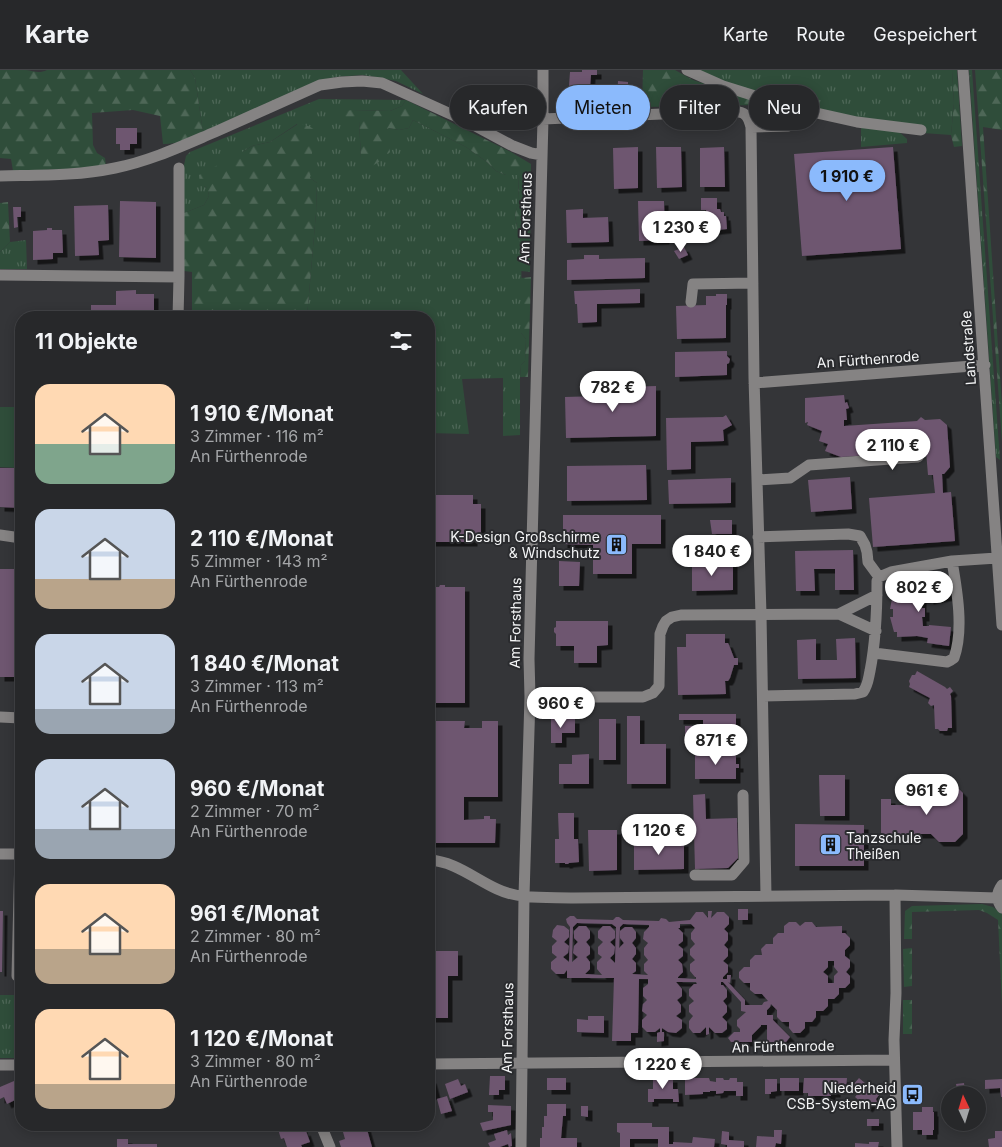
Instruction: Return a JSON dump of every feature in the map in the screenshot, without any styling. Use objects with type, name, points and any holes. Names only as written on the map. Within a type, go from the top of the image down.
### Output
[{"type":"street","name":"Am Forsthaus","points":[[543,70],[543,85]]},
{"type":"street","points":[[687,70],[723,86],[749,94]]},
{"type":"street","name":"Landstraße","points":[[964,70],[985,365],[997,474],[997,558],[1002,625]]},
{"type":"street","points":[[0,176],[100,171],[131,164],[178,148],[320,86],[362,81],[382,83],[466,121],[531,154],[542,154]]},
{"type":"street","points":[[546,119],[733,111],[746,115],[749,119]]},
{"type":"street","points":[[819,114],[857,122],[921,130]]},
{"type":"street","name":"Am Forsthaus","points":[[522,1147],[524,896],[543,130]]},
{"type":"street","points":[[751,130],[754,382],[761,615],[766,896]]},
{"type":"street","points":[[178,311],[179,168]]},
{"type":"street","points":[[0,275],[179,277]]},
{"type":"street","points":[[691,302],[693,284],[753,283]]},
{"type":"street","name":"An Fürthenrode","points":[[754,382],[985,365]]},
{"type":"street","points":[[757,480],[790,478],[809,465],[918,457]]},
{"type":"street","points":[[758,536],[848,534],[860,536],[865,545],[868,562],[879,577]]},
{"type":"street","points":[[0,535],[15,537]]},
{"type":"street","points":[[762,696],[855,694],[863,692],[867,686],[874,653],[877,581],[879,577],[891,572],[952,561],[997,558]]},
{"type":"street","points":[[874,653],[946,662],[954,658],[959,630],[958,595],[952,561]]},
{"type":"street","points":[[530,697],[643,697],[653,693],[659,686],[660,634],[666,621],[672,617],[681,615],[839,614],[877,595]]},
{"type":"street","points":[[839,614],[876,632]]},
{"type":"street","points":[[0,717],[15,718]]},
{"type":"street","points":[[695,875],[732,875],[744,861],[743,795]]},
{"type":"street","points":[[0,854],[15,854]]},
{"type":"street","points":[[435,860],[453,866],[497,889],[524,896],[582,898],[895,895],[1000,903],[998,892],[1002,885]]},
{"type":"street","points":[[895,895],[896,993],[894,1060],[897,1147]]},
{"type":"street","name":"An Fürthenrode","points":[[435,1064],[894,1060]]},
{"type":"street","points":[[0,1065],[15,1065]]},
{"type":"street","points":[[323,1131],[330,1147]]},
{"type":"green space","points":[[0,70],[39,72],[47,70],[190,70],[195,78],[203,132],[179,142],[163,144],[160,116],[133,110],[92,113],[93,145],[97,153],[105,158],[106,166],[13,171],[11,159],[0,158]]},
{"type":"green space","points":[[190,70],[401,70],[423,94],[396,81],[376,77],[362,75],[336,77],[316,82],[203,132],[195,78]]},
{"type":"green space","points":[[643,70],[675,70],[693,80],[708,85],[660,85],[660,107],[650,107],[650,85],[643,85]]},
{"type":"green space","points":[[695,70],[952,70],[954,103],[951,135],[923,133],[855,120],[819,110],[819,85],[749,85],[749,90],[739,87],[739,85],[722,82]]},
{"type":"green space","points":[[952,70],[957,70],[962,146],[954,147],[951,135],[954,103]]},
{"type":"green space","points":[[969,70],[972,70],[1000,460],[996,457]]},
{"type":"green space","points":[[975,70],[1002,70],[1002,130],[983,127],[1002,405],[1002,442]]},
{"type":"green space","points":[[739,95],[749,98],[749,105],[739,105]]},
{"type":"green space","points":[[319,99],[406,100],[402,106],[390,111],[352,110],[344,121],[359,120],[361,158],[385,130],[389,128],[399,130],[409,128],[413,120],[466,147],[496,171],[506,175],[518,175],[519,200],[515,215],[521,254],[521,333],[526,339],[525,361],[521,365],[520,377],[520,435],[503,436],[503,378],[462,379],[469,434],[435,433],[435,311],[308,311],[317,183],[310,178],[297,124],[270,142],[252,146],[244,151],[204,186],[208,189],[209,196],[204,205],[184,213],[184,165],[186,156],[190,152]]},
{"type":"green space","points":[[406,100],[450,122],[450,130],[467,130],[531,164],[530,272],[521,271],[521,254],[515,215],[519,199],[518,175],[506,175],[496,171],[466,147],[413,120],[409,128],[399,130],[389,128],[386,130],[390,152],[380,162],[367,168],[361,158],[359,121],[344,121],[334,118],[332,113],[352,110],[390,111],[402,106]]},
{"type":"green space","points":[[298,124],[314,129],[310,178],[317,183],[316,213],[308,311],[192,311],[192,272],[184,271],[184,213],[204,205],[209,196],[207,188],[200,185],[199,175],[252,146],[270,142]]},
{"type":"green space","points":[[861,126],[897,130],[907,139],[907,143],[861,147]]},
{"type":"green space","points":[[8,202],[10,242],[0,252],[0,203]]},
{"type":"green space","points":[[26,240],[27,269],[0,269],[0,252],[10,242]]},
{"type":"green space","points":[[531,277],[528,377],[520,377],[521,365],[525,361],[526,339],[521,333],[521,278]]},
{"type":"green space","points":[[0,407],[15,407],[15,468],[0,467]]},
{"type":"green space","points":[[982,904],[993,907],[1002,914],[1002,1006],[998,920],[979,910],[912,912],[912,939],[904,939],[905,911],[912,906]]},
{"type":"green space","points":[[912,948],[912,986],[904,987],[903,949]]},
{"type":"green space","points":[[0,995],[15,995],[15,1058],[0,1058]]},
{"type":"green space","points":[[903,1000],[912,1000],[912,1034],[903,1034]]},
{"type":"building","points":[[582,70],[597,70],[597,75],[591,75],[590,85],[569,85],[570,72],[582,72]]},
{"type":"building","points":[[618,81],[628,82],[628,85],[618,85]]},
{"type":"building","points":[[116,128],[137,128],[137,144],[130,144],[130,150],[120,150],[120,144],[116,144]]},
{"type":"building","points":[[638,147],[638,188],[614,189],[613,148]]},
{"type":"building","points":[[656,147],[681,147],[682,187],[657,188]]},
{"type":"building","points":[[724,147],[725,187],[700,187],[700,148]]},
{"type":"building","points":[[893,147],[901,249],[802,256],[794,154]]},
{"type":"building","points":[[701,198],[717,198],[717,209],[724,212],[724,216],[726,216],[727,229],[707,231],[706,210],[701,210]]},
{"type":"building","points":[[120,201],[156,202],[156,258],[119,257]]},
{"type":"building","points":[[638,201],[664,201],[665,240],[639,241]]},
{"type":"building","points":[[108,205],[109,240],[98,241],[99,255],[75,256],[74,206]]},
{"type":"building","points":[[13,207],[21,207],[21,217],[17,217],[18,227],[14,228]]},
{"type":"building","points":[[583,209],[583,218],[608,217],[609,242],[567,243],[566,210]]},
{"type":"building","points":[[47,228],[62,230],[63,253],[53,253],[53,259],[33,260],[33,231],[47,230]]},
{"type":"building","points":[[684,247],[688,255],[679,259],[674,251]]},
{"type":"building","points":[[584,255],[599,255],[599,259],[645,258],[645,278],[567,280],[567,260],[584,259]]},
{"type":"building","points":[[640,289],[640,303],[597,304],[597,322],[578,323],[574,291]]},
{"type":"building","points":[[136,290],[136,294],[154,294],[154,311],[91,311],[91,305],[116,305],[116,291]]},
{"type":"building","points":[[716,294],[727,294],[726,338],[677,339],[676,306],[706,305],[706,296],[716,296]]},
{"type":"building","points":[[727,351],[727,356],[730,359],[727,364],[727,375],[675,377],[675,352]]},
{"type":"building","points":[[656,386],[656,436],[566,438],[565,397],[599,396],[598,388]]},
{"type":"building","points":[[844,395],[845,403],[847,402],[849,408],[846,409],[847,420],[844,420],[844,426],[917,421],[921,417],[925,420],[940,419],[947,425],[950,467],[942,474],[943,493],[951,492],[955,541],[873,547],[869,498],[935,493],[933,475],[928,475],[926,451],[841,457],[825,451],[828,444],[819,441],[822,431],[807,425],[808,422],[805,423],[805,398]]},
{"type":"building","points":[[726,415],[732,425],[723,430],[724,441],[691,442],[691,469],[667,470],[666,418],[723,417]]},
{"type":"building","points":[[646,465],[647,500],[567,501],[567,466]]},
{"type":"building","points":[[0,468],[15,468],[15,508],[0,507]]},
{"type":"building","points":[[850,477],[852,509],[811,512],[808,480]]},
{"type":"building","points":[[731,478],[731,503],[669,504],[668,480]]},
{"type":"building","points":[[435,495],[473,495],[473,504],[481,504],[481,534],[473,534],[473,542],[435,542]]},
{"type":"building","name":"K-Design Großschirme & Windschutz","points":[[563,515],[661,515],[661,544],[632,544],[632,574],[593,574],[593,545],[563,544]]},
{"type":"building","points":[[710,520],[732,520],[732,534],[712,534]]},
{"type":"building","points":[[853,550],[854,590],[835,590],[835,569],[814,569],[815,591],[796,591],[795,551]]},
{"type":"building","points":[[559,561],[580,562],[579,586],[559,586]]},
{"type":"building","points":[[733,562],[733,590],[692,591],[692,563]]},
{"type":"building","points":[[0,569],[15,569],[15,677],[0,677]]},
{"type":"building","points":[[947,578],[950,596],[929,600],[929,598],[922,599],[925,617],[922,617],[923,626],[951,627],[949,646],[927,643],[928,638],[917,636],[897,637],[897,632],[894,632],[890,617],[893,617],[893,609],[890,609],[896,589],[927,587],[926,582]]},
{"type":"building","points":[[440,585],[445,585],[445,587],[465,587],[465,703],[435,703],[435,587]]},
{"type":"building","points":[[556,621],[608,621],[608,645],[597,646],[597,663],[574,663],[574,646],[556,646],[554,628],[556,627]]},
{"type":"building","points":[[686,634],[725,634],[725,643],[728,643],[734,658],[738,658],[738,665],[734,665],[730,678],[728,681],[725,681],[726,694],[678,695],[677,647],[686,647]]},
{"type":"building","points":[[855,638],[856,678],[798,679],[797,640],[816,639],[816,660],[837,660],[836,639]]},
{"type":"building","points":[[917,671],[947,689],[950,687],[953,691],[950,694],[952,728],[948,728],[947,731],[935,729],[934,705],[931,706],[928,703],[930,698],[909,687],[912,675],[915,675]]},
{"type":"building","points":[[679,714],[736,714],[736,743],[685,743],[685,726],[703,726],[703,720],[679,720]]},
{"type":"building","points":[[627,716],[640,716],[640,744],[666,744],[666,784],[627,784]]},
{"type":"building","points":[[551,719],[575,719],[575,733],[562,733],[562,743],[551,743]]},
{"type":"building","points":[[599,719],[616,719],[616,760],[599,760]]},
{"type":"building","points":[[435,721],[465,721],[464,728],[482,728],[482,721],[498,721],[498,797],[464,797],[464,820],[484,819],[484,816],[496,819],[495,843],[435,843]]},
{"type":"building","points":[[695,753],[736,753],[736,764],[739,764],[739,768],[736,768],[736,779],[695,779]]},
{"type":"building","points":[[589,754],[589,784],[559,784],[559,764],[572,764],[572,755]]},
{"type":"building","points":[[819,775],[845,775],[845,816],[820,816]]},
{"type":"building","points":[[930,785],[955,785],[963,793],[963,834],[955,842],[939,842],[931,834],[881,834],[881,799],[891,799],[891,805],[930,805]]},
{"type":"building","points":[[705,794],[706,819],[737,818],[738,858],[728,868],[695,869],[693,795]]},
{"type":"building","points":[[558,813],[574,813],[574,839],[578,839],[579,862],[568,864],[555,863],[555,839],[559,839]]},
{"type":"building","name":"Tanzschule Theißen","points":[[795,824],[864,825],[864,866],[795,866]]},
{"type":"building","points":[[588,830],[617,830],[617,870],[589,871]]},
{"type":"building","points":[[684,842],[684,869],[634,870],[634,843]]},
{"type":"building","points":[[738,909],[748,909],[748,920],[738,920]]},
{"type":"building","points":[[0,911],[3,911],[2,972],[0,972]]},
{"type":"building","points":[[708,911],[712,911],[711,918],[717,912],[724,912],[729,917],[729,924],[724,929],[728,933],[728,940],[724,945],[728,949],[728,956],[723,961],[728,965],[728,972],[723,979],[727,979],[727,975],[731,975],[730,983],[728,982],[745,1000],[745,1005],[762,1005],[768,1001],[762,994],[755,994],[750,990],[750,983],[744,983],[739,978],[739,972],[744,967],[750,967],[750,960],[755,955],[762,955],[761,949],[766,944],[773,944],[773,938],[778,933],[784,933],[784,926],[789,922],[796,922],[800,926],[805,922],[812,922],[816,927],[842,926],[842,933],[845,933],[850,938],[850,945],[845,950],[845,956],[850,960],[850,967],[846,972],[850,976],[850,983],[845,988],[839,988],[839,994],[834,999],[828,999],[828,1006],[823,1011],[816,1011],[816,1017],[812,1022],[805,1022],[805,1028],[800,1033],[793,1033],[789,1028],[789,1022],[782,1022],[777,1017],[777,1010],[771,1004],[767,1010],[767,1015],[773,1015],[773,1020],[790,1037],[786,1042],[767,1042],[767,1025],[761,1025],[752,1035],[752,1042],[731,1042],[728,1038],[734,1032],[740,1032],[737,1020],[746,1012],[741,1011],[741,1002],[723,982],[721,982],[721,985],[727,990],[727,997],[723,1001],[727,1006],[727,1012],[722,1017],[727,1022],[727,1029],[722,1033],[715,1033],[709,1027],[709,1034],[706,1035],[706,1027],[700,1033],[693,1033],[689,1028],[689,1021],[693,1016],[689,1012],[689,1005],[694,1001],[689,996],[689,989],[694,984],[697,984],[696,982],[676,982],[682,989],[682,996],[677,1000],[681,1005],[681,1012],[676,1016],[682,1020],[682,1028],[676,1033],[668,1032],[662,1028],[664,1041],[657,1042],[657,1033],[660,1032],[660,1028],[655,1032],[647,1032],[642,1027],[642,1020],[647,1015],[642,1011],[643,1004],[647,1000],[643,996],[643,988],[648,984],[648,979],[639,979],[638,1033],[631,1033],[631,1041],[612,1041],[614,978],[567,978],[567,970],[564,974],[556,974],[551,969],[551,962],[557,957],[552,953],[552,946],[557,941],[552,937],[553,930],[557,925],[564,926],[569,930],[569,937],[564,942],[569,946],[568,953],[563,957],[569,962],[570,927],[566,919],[570,916],[574,916],[577,919],[613,920],[619,917],[623,920],[659,921],[661,918],[669,922],[690,920],[696,912],[703,912],[708,918]],"holes":[[[577,923],[612,924],[616,927],[615,963],[610,958],[614,954],[615,947],[610,942],[615,938],[615,931],[610,926],[603,926],[598,931],[598,938],[603,942],[598,947],[598,954],[602,957],[597,962],[597,969],[602,975],[585,974],[590,969],[590,962],[586,957],[590,954],[590,947],[586,942],[590,938],[590,931],[586,926],[579,926],[574,931],[574,938],[578,942],[574,946],[573,953],[578,957],[572,962],[573,927]],[[623,924],[649,925],[644,932],[643,939],[648,943],[644,948],[644,955],[648,960],[644,964],[644,971],[648,975],[632,974],[636,971],[636,963],[632,959],[636,954],[636,948],[632,943],[636,938],[636,932],[632,927],[625,927],[620,931],[620,938],[624,943],[619,948],[620,927]],[[680,924],[691,924],[695,928],[691,933],[691,939],[695,944],[690,949],[690,955],[695,960],[690,964],[690,971],[696,979],[678,978],[683,972],[682,964],[678,960],[683,956],[683,949],[678,945],[683,941],[683,933],[678,928],[680,928]],[[828,961],[834,961],[834,967],[838,972],[834,976],[834,983],[828,983],[828,976],[823,972],[828,967]]]},
{"type":"building","points":[[435,951],[458,951],[458,976],[448,976],[448,1018],[435,1018]]},
{"type":"building","points":[[588,1016],[604,1016],[604,1033],[577,1032],[577,1019],[588,1020]]},
{"type":"building","points":[[490,1076],[505,1076],[505,1090],[499,1090],[499,1095],[489,1095]]},
{"type":"building","points":[[547,1078],[566,1078],[566,1090],[547,1090]]},
{"type":"building","points":[[653,1078],[673,1078],[673,1089],[678,1089],[679,1102],[673,1102],[673,1099],[654,1099],[654,1102],[648,1102],[648,1089],[653,1089]]},
{"type":"building","points":[[685,1078],[709,1078],[710,1081],[716,1082],[716,1078],[729,1080],[730,1078],[737,1078],[737,1082],[743,1082],[743,1096],[736,1096],[736,1091],[724,1091],[723,1093],[716,1094],[716,1091],[710,1091],[703,1092],[703,1094],[685,1095]]},
{"type":"building","points":[[780,1078],[799,1078],[799,1091],[780,1091]]},
{"type":"building","points":[[804,1078],[847,1078],[846,1089],[836,1090],[836,1093],[831,1093],[831,1096],[808,1096],[808,1093],[803,1093]]},
{"type":"building","points":[[859,1078],[879,1095],[875,1106],[872,1104],[868,1108],[855,1097],[860,1091],[853,1085]]},
{"type":"building","points":[[458,1079],[461,1086],[465,1084],[468,1092],[450,1099],[445,1084]]},
{"type":"building","points":[[765,1079],[777,1079],[777,1091],[765,1094]]},
{"type":"building","points":[[1002,1079],[1002,1097],[1000,1088],[986,1089],[985,1080]]},
{"type":"building","points":[[14,1081],[15,1100],[7,1104],[4,1097],[0,1099],[0,1087]]},
{"type":"building","points":[[964,1083],[964,1086],[956,1086],[956,1084]]},
{"type":"building","points":[[447,1096],[452,1111],[441,1114],[437,1099]]},
{"type":"building","points":[[547,1104],[566,1104],[566,1116],[563,1116],[561,1138],[577,1138],[577,1147],[540,1147],[544,1116],[547,1116]]},
{"type":"building","points":[[488,1105],[511,1106],[511,1125],[483,1131],[480,1123],[493,1120],[493,1112],[488,1112]]},
{"type":"building","points":[[581,1106],[588,1106],[588,1117],[581,1116]]},
{"type":"building","points":[[922,1107],[933,1107],[933,1135],[922,1135],[922,1130],[913,1130],[913,1112],[922,1112]]},
{"type":"building","points":[[867,1119],[879,1119],[879,1126],[867,1126]]},
{"type":"building","points":[[617,1123],[652,1123],[652,1127],[669,1127],[669,1144],[673,1144],[673,1142],[692,1143],[693,1137],[715,1139],[714,1147],[658,1147],[658,1139],[630,1139],[630,1147],[620,1147],[620,1133],[617,1132]]},
{"type":"building","points":[[507,1130],[508,1135],[511,1133],[512,1146],[509,1147],[508,1144],[500,1147],[490,1147],[488,1143],[496,1140],[494,1134]]},
{"type":"building","points":[[774,1130],[782,1130],[781,1144],[776,1143],[775,1147],[756,1147],[757,1136],[774,1137]]},
{"type":"building","points":[[279,1131],[306,1131],[310,1142],[301,1145],[302,1147],[287,1147],[284,1138],[281,1139]]},
{"type":"building","points":[[367,1131],[372,1147],[341,1147],[339,1141],[345,1139],[343,1132]]},
{"type":"building","points":[[722,1131],[729,1132],[729,1140],[744,1141],[744,1147],[727,1147],[727,1145],[721,1144]]},
{"type":"building","points":[[995,1131],[1002,1131],[1002,1147],[989,1147],[988,1139],[995,1138]]},
{"type":"building","points":[[117,1139],[128,1139],[128,1144],[157,1144],[157,1147],[117,1147]]},
{"type":"building","points":[[869,1142],[879,1142],[878,1147],[855,1147],[855,1143],[869,1144]]},
{"type":"place","name":"K-Design Großschirme & Windschutz","points":[[616,544]]},
{"type":"place","name":"Tanzschule Theißen","points":[[830,845]]},
{"type":"place","name":"Niederheid CSB-System-AG","points":[[912,1095]]}]
